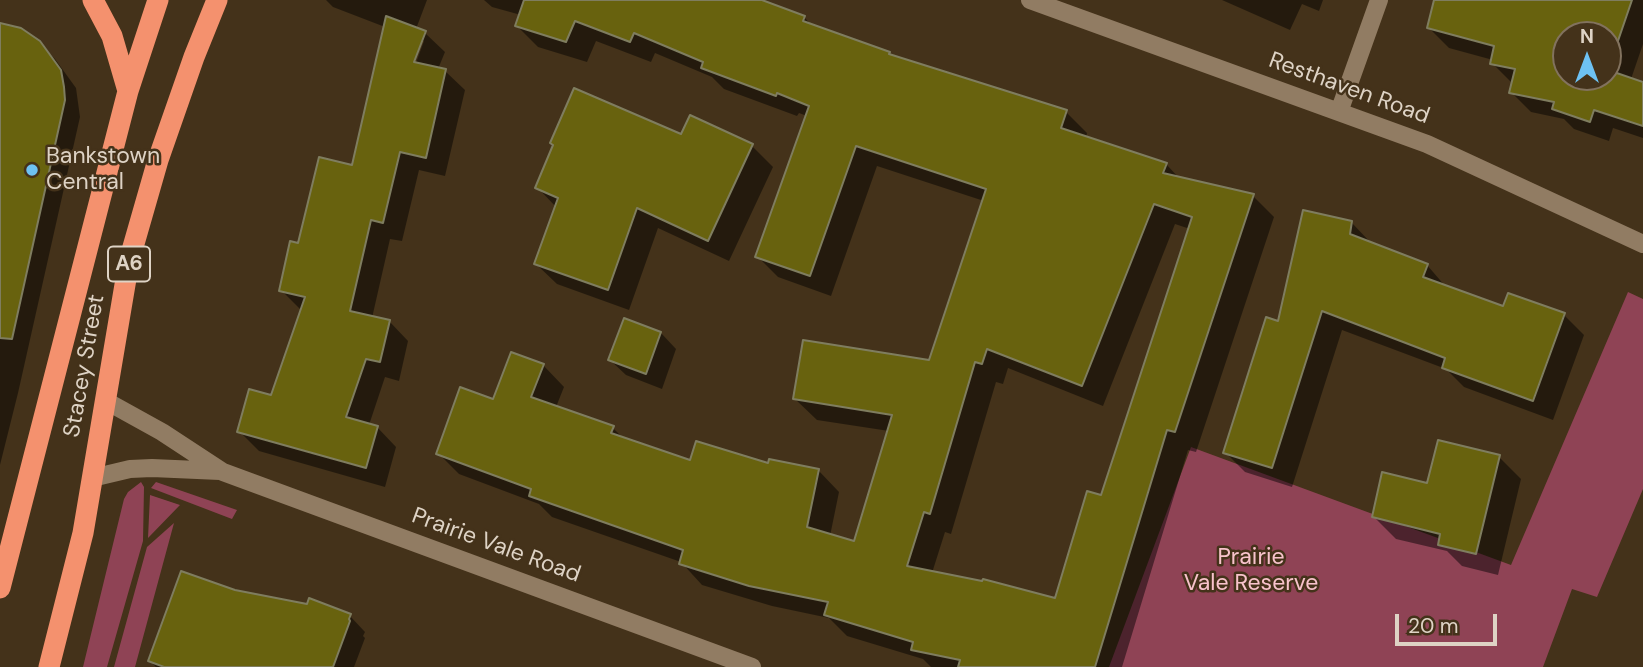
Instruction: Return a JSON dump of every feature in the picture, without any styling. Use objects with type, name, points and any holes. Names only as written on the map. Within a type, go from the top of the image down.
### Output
[{"type":"highway","points":[[93,0],[112,36],[128,91]]},
{"type":"highway","name":"Stacey Street","points":[[0,588],[128,91],[158,0]]},
{"type":"highway","name":"Stacey Street","points":[[50,667],[83,533],[129,261],[158,160],[217,0]]},
{"type":"street","name":"Resthaven Road","points":[[1030,0],[1460,157],[1643,244]]},
{"type":"street","points":[[1339,112],[1379,0]]},
{"type":"street","name":"Prairie Vale Road","points":[[106,401],[162,432],[223,472],[752,667]]},
{"type":"street","name":"Prairie Vale Road","points":[[92,478],[130,469],[223,472]]},
{"type":"green space","name":"Prairie Vale Reserve","points":[[1628,292],[1643,299],[1643,489],[1597,597],[1572,589],[1543,667],[1109,667],[1191,447],[1511,565]]},
{"type":"green space","points":[[141,482],[144,487],[143,541],[107,667],[83,667],[124,499],[128,492]]},
{"type":"green space","points":[[156,482],[237,510],[232,519],[151,488]]},
{"type":"green space","points":[[150,495],[180,505],[148,538]]},
{"type":"green space","points":[[174,523],[135,667],[114,667],[147,547]]},
{"type":"building","points":[[524,0],[762,0],[805,16],[803,21],[890,52],[889,54],[1067,110],[1061,128],[1167,163],[1163,173],[1254,194],[1175,432],[1167,430],[1095,667],[958,667],[960,660],[911,650],[913,642],[824,615],[828,602],[749,586],[679,564],[683,550],[529,496],[531,489],[436,454],[460,387],[493,399],[511,352],[544,364],[531,397],[614,426],[611,433],[690,460],[696,441],[768,463],[769,459],[819,469],[807,527],[854,541],[892,415],[793,399],[803,340],[929,360],[986,189],[856,146],[810,276],[755,257],[809,106],[701,68],[703,62],[634,33],[630,42],[575,21],[566,42],[515,26]],"holes":[[[1154,204],[1192,217],[1101,495],[1087,491],[1055,598],[983,579],[982,581],[907,566],[924,512],[930,514],[975,362],[982,364],[987,349],[1082,386]]]},
{"type":"building","points":[[1434,0],[1632,0],[1622,29],[1622,21],[1552,21],[1552,91],[1622,91],[1622,75],[1643,82],[1643,126],[1594,110],[1590,122],[1552,109],[1554,102],[1509,93],[1515,69],[1490,64],[1494,46],[1427,28]]},
{"type":"building","points":[[386,16],[426,31],[414,62],[446,69],[426,158],[400,152],[383,223],[371,220],[350,311],[390,320],[380,362],[366,359],[346,417],[378,426],[366,468],[237,432],[249,389],[271,395],[305,297],[279,291],[290,241],[298,243],[319,157],[352,165]]},
{"type":"building","name":"Bankstown Central","points":[[0,23],[21,28],[40,41],[61,70],[65,100],[12,339],[0,338]]},
{"type":"building","points":[[574,88],[681,134],[690,115],[753,144],[708,241],[637,208],[608,290],[534,264],[558,198],[535,188],[553,145],[550,143]]},
{"type":"building","points":[[1303,210],[1352,221],[1350,234],[1428,264],[1423,277],[1503,306],[1508,293],[1565,313],[1533,401],[1442,368],[1445,358],[1322,311],[1272,468],[1223,453],[1266,317],[1278,321]]},
{"type":"building","points":[[624,318],[661,332],[646,374],[608,360]]},
{"type":"building","points":[[1438,440],[1500,455],[1476,554],[1438,545],[1440,534],[1372,517],[1382,472],[1427,483]]},
{"type":"building","points":[[181,571],[235,590],[307,604],[309,598],[351,614],[333,667],[164,667],[148,661]]},
{"type":"place","name":"Bankstown Central","points":[[32,170]]}]
